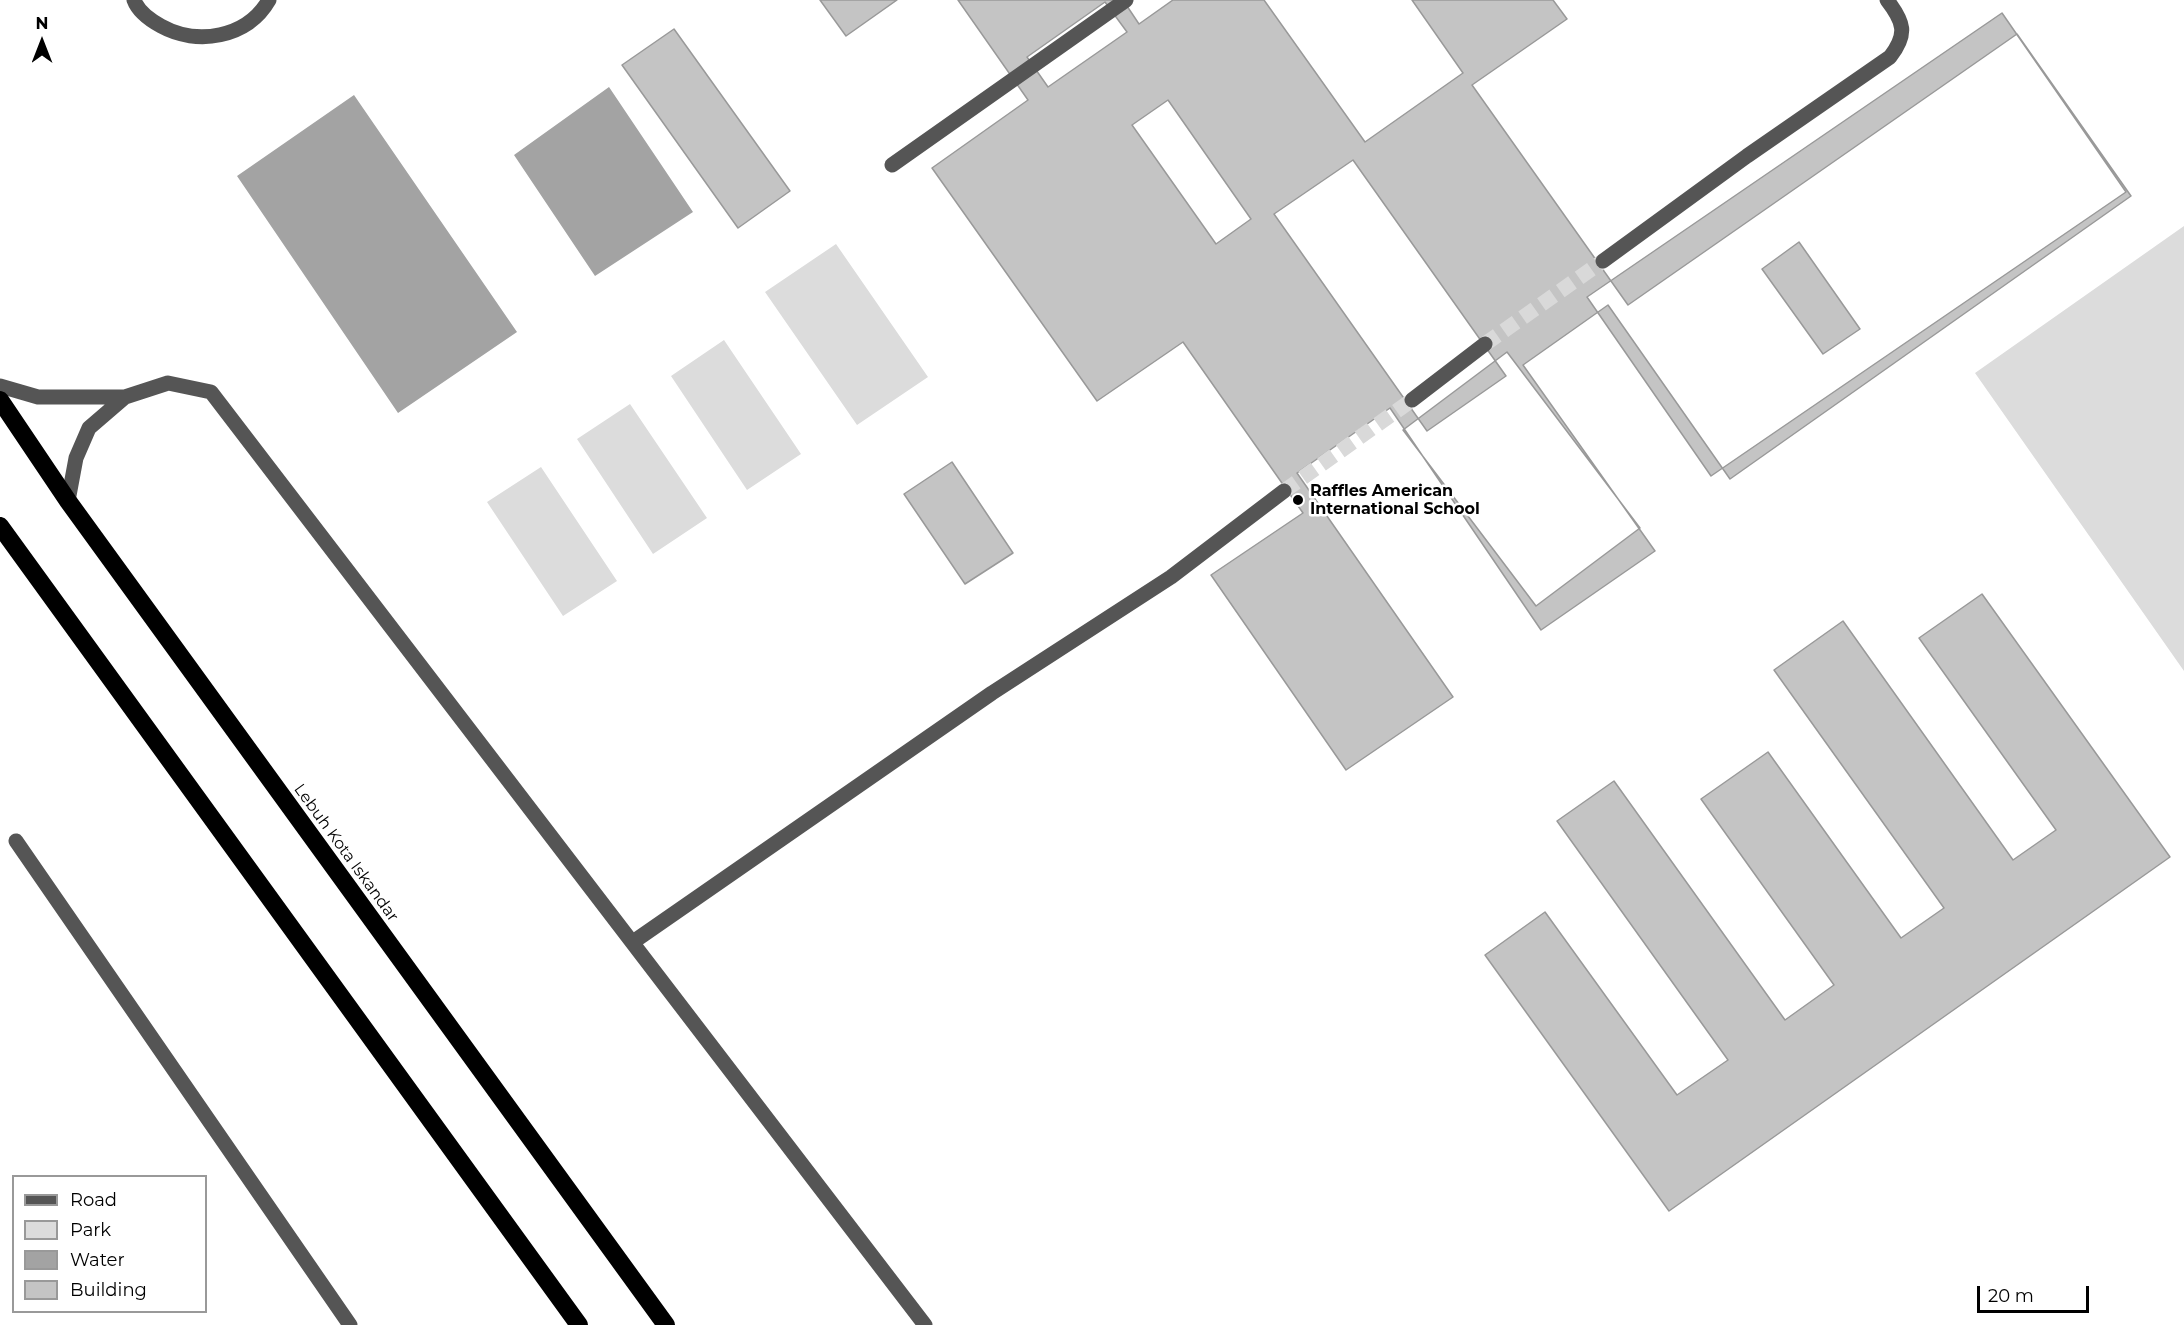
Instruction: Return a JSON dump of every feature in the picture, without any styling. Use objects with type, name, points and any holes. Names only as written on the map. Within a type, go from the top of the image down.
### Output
[{"type":"highway","name":"Lebuh Kota Iskandar","points":[[0,400],[68,501],[666,1325]]},
{"type":"highway","points":[[1,527],[579,1325]]},
{"type":"lane","points":[[134,0],[151,20],[176,34],[210,37],[240,28],[263,10],[269,0]]},
{"type":"lane","points":[[892,165],[1126,0]]},
{"type":"lane","points":[[1603,261],[1747,156],[1890,57],[1900,44],[1903,28],[1896,12],[1887,0]]},
{"type":"lane","points":[[1412,400],[1485,344]]},
{"type":"lane","points":[[0,386],[38,397],[125,397],[168,382],[212,392],[925,1325]]},
{"type":"lane","points":[[68,501],[76,458],[89,428],[125,397]]},
{"type":"lane","points":[[633,942],[992,693],[1171,577],[1284,491]]},
{"type":"lane","points":[[16,841],[350,1325]]},
{"type":"green space","points":[[2184,226],[2184,671],[1975,373]]},
{"type":"green space","points":[[836,244],[928,377],[857,425],[765,292]]},
{"type":"green space","points":[[724,340],[801,454],[747,490],[671,376]]},
{"type":"green space","points":[[630,404],[707,518],[653,554],[577,439]]},
{"type":"green space","points":[[541,467],[617,581],[563,616],[487,502]]},
{"type":"water","points":[[609,87],[693,212],[595,276],[514,155]]},
{"type":"water","points":[[354,95],[517,332],[398,413],[237,176]]},
{"type":"building","points":[[820,0],[897,0],[846,36]]},
{"type":"building","points":[[958,0],[1123,0],[1139,24],[1173,0],[1264,0],[1365,142],[1463,73],[1412,0],[1553,0],[1567,19],[1472,85],[1628,305],[2017,34],[2131,196],[1730,479],[1608,305],[1523,365],[1655,551],[1541,630],[1390,408],[1297,473],[1453,697],[1346,770],[1211,575],[1303,513],[1183,342],[1097,401],[932,168],[1028,100]],"holes":[[[1105,2],[1127,32],[1048,87],[1027,57]],[[1168,100],[1251,219],[1216,244],[1132,125]],[[1353,160],[1506,376],[1427,431],[1274,214]],[[1799,242],[1860,329],[1823,354],[1762,269]]]},
{"type":"building","points":[[2002,13],[2126,192],[1711,476],[1587,297]]},
{"type":"building","points":[[674,29],[790,191],[738,228],[622,65]]},
{"type":"building","points":[[1507,352],[1640,528],[1536,606],[1403,430]]},
{"type":"building","points":[[952,462],[1013,553],[965,584],[904,494]]},
{"type":"building","points":[[1982,594],[2170,857],[1669,1211],[1485,955],[1545,912],[1677,1095],[1728,1060],[1557,821],[1614,781],[1785,1020],[1834,985],[1701,799],[1768,752],[1901,938],[1944,908],[1774,670],[1843,621],[2013,860],[2056,830],[1919,638]]},
{"type":"tunnel","points":[[1485,344],[1603,261]]},
{"type":"tunnel","points":[[1284,491],[1412,400]]},
{"type":"place","name":"Raffles American International School","points":[[1298,500]]}]
